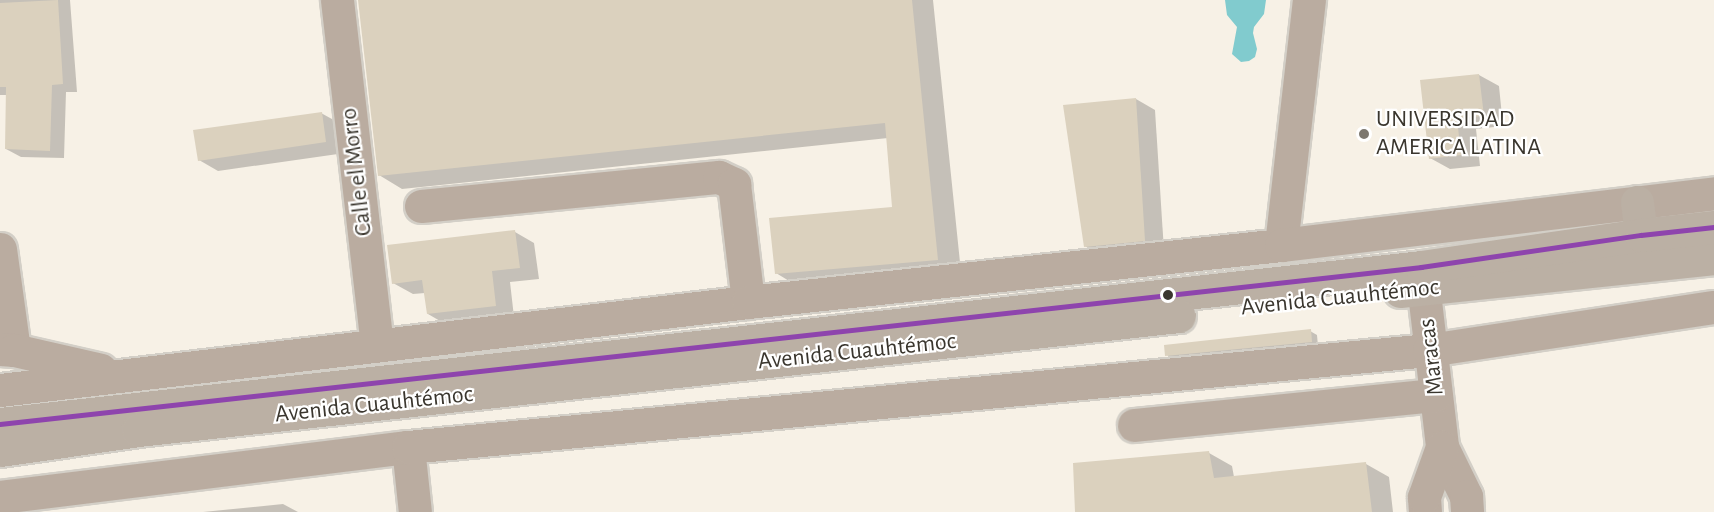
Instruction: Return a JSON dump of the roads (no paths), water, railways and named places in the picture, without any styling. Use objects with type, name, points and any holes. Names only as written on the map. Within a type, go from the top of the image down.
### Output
[{"type":"main road","points":[[1637,202],[1641,235]]},
{"type":"main road","name":"Avenida Cuauhtémoc","points":[[0,424],[1423,278],[1641,235],[1706,243]]},
{"type":"main road","name":"Avenida Cuauhtémoc","points":[[0,450],[138,430],[1706,243]]},
{"type":"street","name":"Calle el Morro","points":[[337,0],[377,345]]},
{"type":"street","points":[[1281,245],[1308,0]]},
{"type":"street","points":[[421,206],[719,177],[734,184],[748,302]]},
{"type":"street","points":[[0,390],[748,302],[1281,245],[1714,193]]},
{"type":"street","points":[[0,249],[7,349],[117,375]]},
{"type":"street","name":"Maracas","points":[[1423,278],[1429,350],[1442,447],[1466,496],[1467,512]]},
{"type":"street","points":[[0,497],[408,447],[1429,350],[1714,307]]},
{"type":"street","points":[[1134,425],[1436,395]]},
{"type":"street","points":[[408,447],[414,512]]},
{"type":"street","name":"Maracas","points":[[1425,512],[1424,497],[1442,447]]},
{"type":"water","points":[[1225,0],[1266,0],[1264,14],[1254,27],[1253,33],[1257,49],[1255,57],[1249,61],[1241,62],[1232,54],[1237,27],[1227,15]]},
{"type":"place","name":"UNIVERSIDAD AMERICA LATINA","points":[[1364,134]]}]
